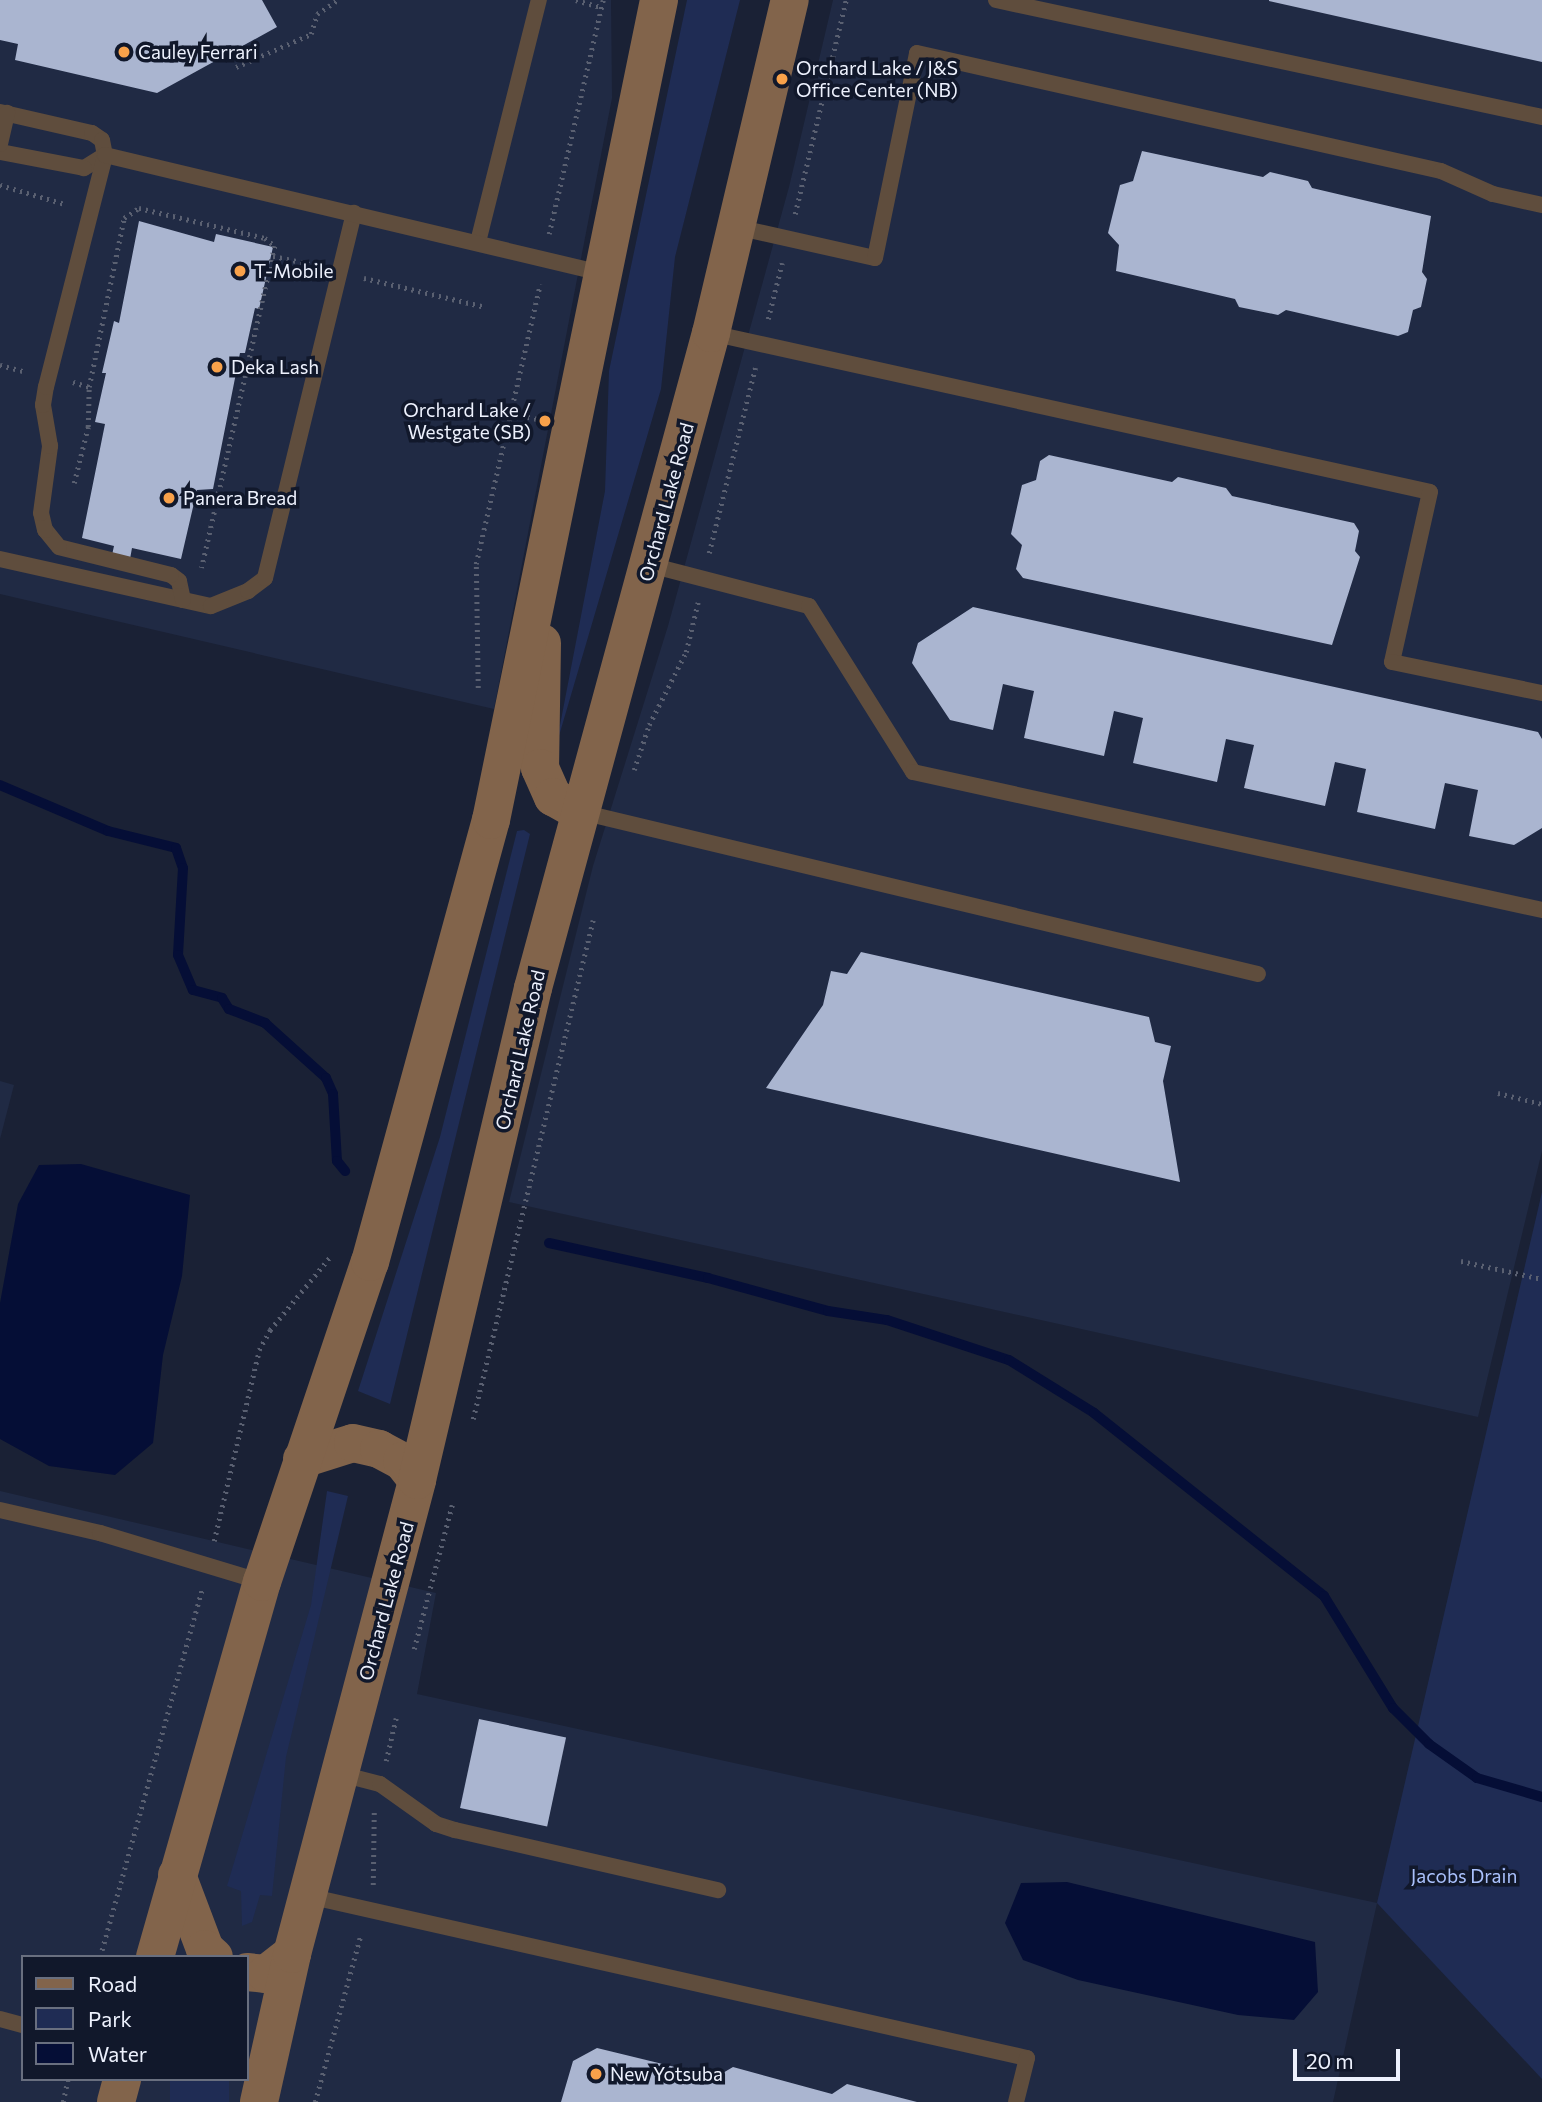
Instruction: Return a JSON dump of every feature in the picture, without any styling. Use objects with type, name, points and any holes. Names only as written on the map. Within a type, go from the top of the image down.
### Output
[{"type":"main road","points":[[156,1955],[262,1582],[370,1262],[491,820],[659,0]]},
{"type":"main road","name":"Orchard Lake Road","points":[[259,2102],[292,1954],[417,1480],[578,811],[650,565],[711,333],[790,0]]},
{"type":"main road","points":[[538,582],[544,669],[540,768],[552,797],[578,811]]},
{"type":"main road","points":[[302,1459],[353,1443],[379,1449],[402,1461],[417,1480]]},
{"type":"main road","points":[[177,1875],[205,1949],[212,1955]]},
{"type":"main road","points":[[248,1972],[266,1974],[292,1954]]},
{"type":"main road","points":[[116,2102],[121,2081]]},
{"type":"lane","points":[[478,242],[539,0]]},
{"type":"lane","points":[[996,0],[1542,117]]},
{"type":"lane","points":[[736,227],[875,258],[917,53],[1441,170],[1493,194],[1542,205]]},
{"type":"lane","points":[[0,144],[3,113],[92,133],[102,140],[105,155],[43,405],[50,446],[43,519],[45,530],[58,547],[172,575],[179,581],[188,601]]},
{"type":"lane","points":[[0,152],[83,168],[105,155],[601,273]]},
{"type":"lane","points":[[0,559],[211,606],[227,601],[265,578],[354,213]]},
{"type":"lane","points":[[711,333],[1430,492],[1392,662],[1542,693]]},
{"type":"lane","points":[[650,565],[809,606],[913,772],[1542,910]]},
{"type":"lane","points":[[578,811],[617,823],[1258,974]]},
{"type":"lane","points":[[0,1510],[262,1582]]},
{"type":"lane","points":[[341,1774],[380,1784],[436,1824],[455,1830],[718,1890]]},
{"type":"lane","points":[[308,1896],[1027,2058],[1016,2102]]},
{"type":"lane","points":[[0,2019],[21,2024]]},
{"type":"path","points":[[236,67],[312,34],[317,14],[338,0]]},
{"type":"path","points":[[576,0],[601,7]]},
{"type":"path","points":[[477,703],[476,564],[507,412],[603,0]]},
{"type":"path","points":[[617,823],[649,725],[686,652],[846,0]]},
{"type":"path","points":[[0,186],[124,218]]},
{"type":"path","points":[[43,519],[66,514],[88,427],[89,387],[124,218],[139,208],[265,238],[275,246],[273,256],[188,601]]},
{"type":"path","points":[[273,256],[486,307]]},
{"type":"path","points":[[507,412],[545,421]]},
{"type":"path","points":[[471,1429],[594,917]]},
{"type":"path","points":[[1498,1093],[1542,1104]]},
{"type":"path","points":[[101,1955],[208,1565],[259,1350],[334,1246]]},
{"type":"path","points":[[1461,1261],[1542,1279]]},
{"type":"path","points":[[411,1658],[454,1496]]},
{"type":"path","points":[[315,2102],[337,2034],[376,1873],[372,1816],[398,1709]]},
{"type":"path","points":[[62,2102],[67,2081]]},
{"type":"shaded area","points":[[0,0],[611,0],[612,98],[494,709],[0,594]]},
{"type":"shaded area","points":[[833,0],[1542,0],[1542,1151],[1478,1417],[509,1202],[593,866],[668,626],[789,187]]},
{"type":"shaded area","points":[[0,1081],[14,1085],[0,1139]]},
{"type":"shaded area","points":[[0,1491],[436,1593],[417,1694],[1377,1903],[1333,2102],[0,2102]]},
{"type":"green space","points":[[687,0],[740,0],[675,257],[661,389],[556,746],[605,491],[609,371]]},
{"type":"green space","points":[[524,830],[530,834],[390,1404],[358,1391],[440,1137],[517,831]]},
{"type":"green space","name":"Jacobs Drain","points":[[1542,1192],[1542,2079],[1377,1903]]},
{"type":"green space","points":[[327,1491],[348,1496],[286,1757],[272,1896],[260,1895],[252,1922],[242,1926],[241,1891],[227,1886],[311,1605]]},
{"type":"green space","points":[[170,2081],[229,2081],[229,2102],[170,2102]]},
{"type":"water","points":[[81,1164],[190,1195],[182,1276],[163,1355],[153,1443],[115,1475],[49,1466],[0,1439],[0,1303],[18,1204],[39,1165]]},
{"type":"water","points":[[1067,1882],[1315,1942],[1318,1992],[1294,2020],[1238,2015],[1078,1980],[1023,1960],[1005,1923],[1021,1883]]},
{"type":"building","name":"Cauley Ferrari","points":[[0,0],[262,0],[277,27],[157,93],[15,60],[18,44],[0,40]]},
{"type":"building","points":[[1542,0],[1542,62],[1269,1]]},
{"type":"building","points":[[1142,151],[1263,177],[1270,172],[1308,181],[1312,188],[1431,216],[1422,272],[1427,279],[1421,307],[1413,310],[1408,332],[1398,336],[1286,310],[1278,315],[1239,307],[1235,299],[1116,271],[1119,245],[1108,233],[1120,185],[1133,181]]},
{"type":"building","points":[[139,221],[214,242],[216,234],[273,247],[259,309],[255,308],[245,353],[240,353],[213,489],[197,490],[181,559],[132,548],[130,559],[112,555],[114,546],[82,538],[105,424],[95,422],[106,373],[102,373],[114,321],[119,323]]},
{"type":"building","points":[[1049,455],[1172,482],[1178,477],[1226,488],[1232,496],[1354,523],[1359,531],[1355,551],[1360,557],[1332,645],[1023,578],[1016,569],[1022,545],[1011,534],[1022,485],[1036,480],[1040,461]]},
{"type":"building","points":[[973,607],[1538,732],[1542,739],[1542,828],[1514,845],[1469,836],[1478,790],[1445,783],[1435,829],[1357,812],[1366,769],[1335,762],[1325,806],[1244,788],[1254,745],[1226,739],[1217,782],[1133,763],[1143,718],[1114,711],[1104,756],[1024,738],[1034,691],[1003,684],[993,730],[950,720],[912,663],[918,643]]},
{"type":"building","points":[[861,952],[1149,1017],[1155,1042],[1171,1046],[1163,1081],[1180,1182],[766,1088],[823,1005],[831,971],[847,974]]},
{"type":"building","points":[[479,1719],[566,1738],[547,1827],[460,1808]]},
{"type":"building","points":[[597,2048],[716,2077],[733,2067],[832,2094],[847,2084],[917,2102],[561,2102],[573,2061]]},
{"type":"waterway","points":[[0,785],[108,831],[176,848],[183,868],[178,955],[193,990],[222,998],[229,1009],[265,1023],[326,1078],[333,1094],[337,1161],[345,1171]]},
{"type":"waterway","points":[[549,1243],[708,1278],[828,1311],[887,1320],[1009,1360],[1094,1413],[1324,1596],[1393,1708],[1429,1744],[1477,1778],[1542,1797]]},
{"type":"place","name":"Cauley Ferrari","points":[[124,52]]},
{"type":"place","name":"Orchard Lake / J&S Office Center (NB)","points":[[782,79]]},
{"type":"place","name":"T-Mobile","points":[[240,271]]},
{"type":"place","name":"Deka Lash","points":[[217,367]]},
{"type":"place","name":"Orchard Lake / Westgate (SB)","points":[[545,421]]},
{"type":"place","name":"Panera Bread","points":[[169,498]]},
{"type":"place","name":"New Yotsuba","points":[[596,2074]]}]
